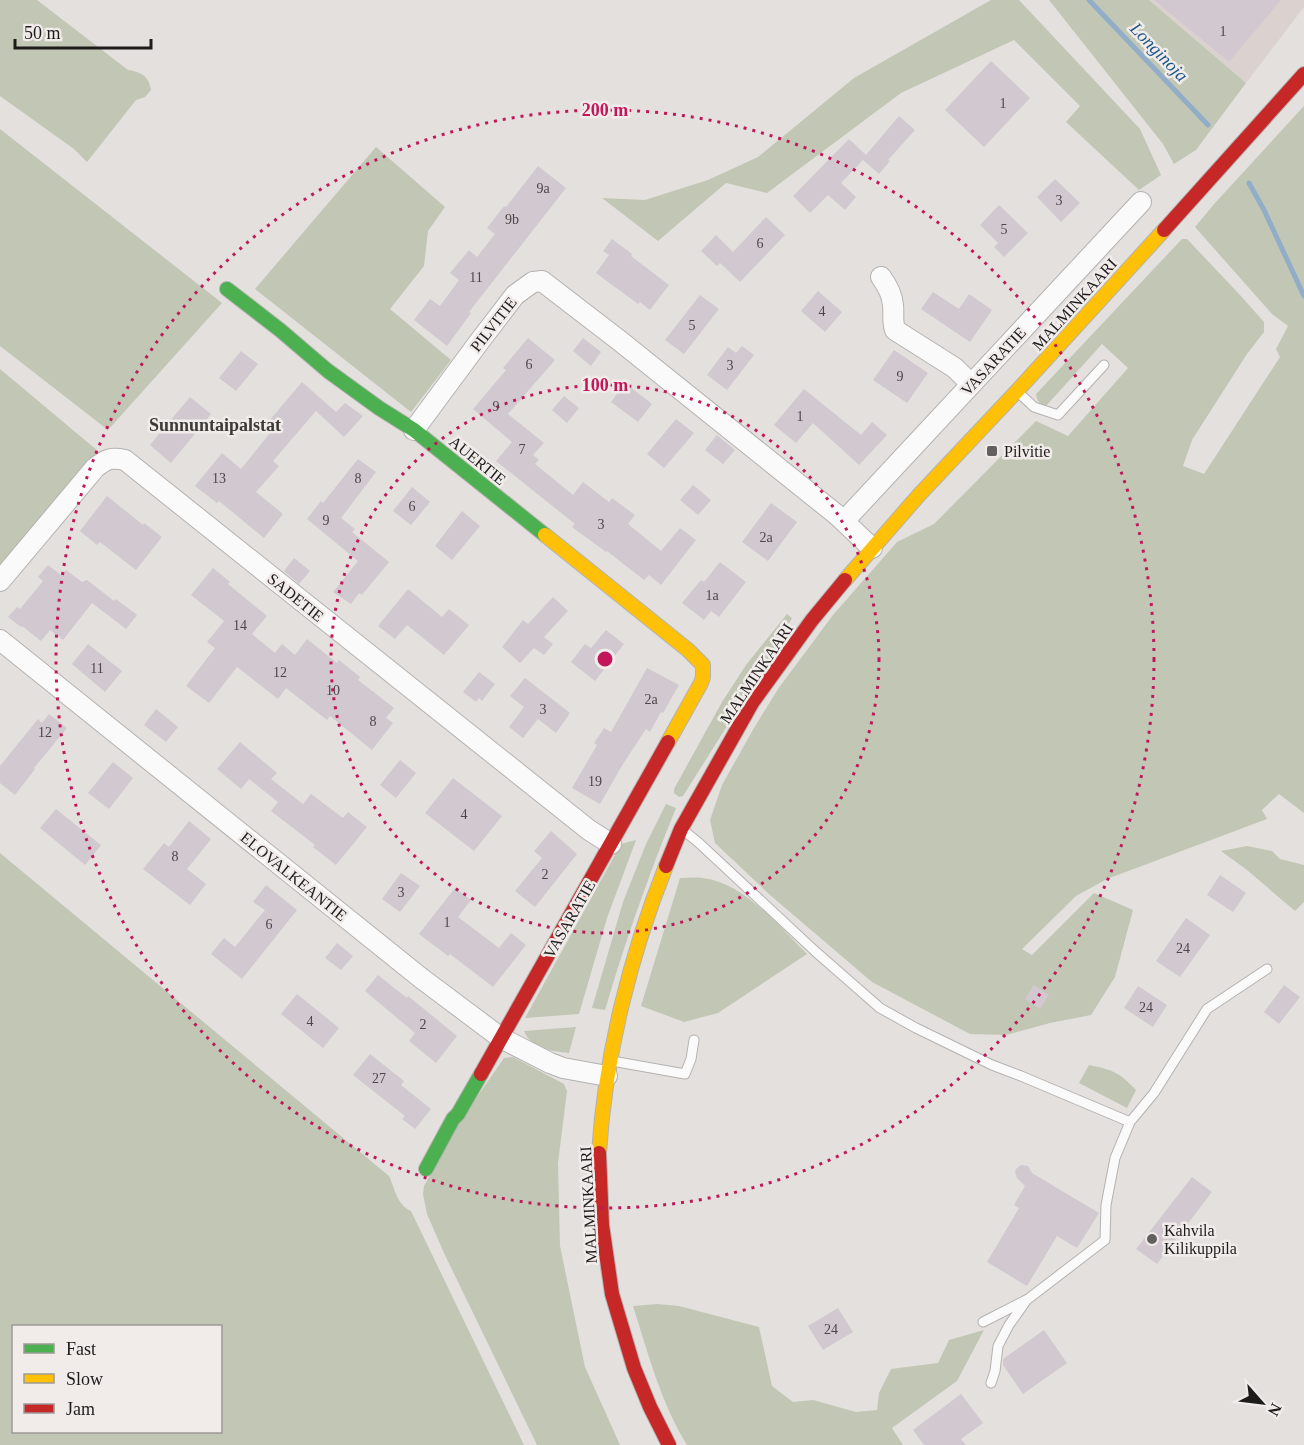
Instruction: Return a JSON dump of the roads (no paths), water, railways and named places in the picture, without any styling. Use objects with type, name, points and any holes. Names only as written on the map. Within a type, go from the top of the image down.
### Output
[{"type":"main road","name":"MALMINKAARI","points":[[669,1445],[634,1368],[612,1294],[603,1225],[599,1152],[609,1068],[618,1020],[637,950],[681,829],[752,703],[812,620],[919,495],[1017,391],[1304,74]]},
{"type":"main road","name":"AUERTIE","points":[[227,289],[328,371],[414,430],[688,650],[703,665]]},
{"type":"main road","name":"VASARATIE","points":[[426,1169],[590,882],[700,683],[703,677],[703,665]]},
{"type":"street","name":"VASARATIE","points":[[844,521],[1141,202]]},
{"type":"street","points":[[881,277],[888,285],[893,304],[892,321],[895,330],[955,368],[971,384]]},
{"type":"street","name":"PILVITIE","points":[[414,430],[515,295],[533,282],[542,281],[844,521],[872,548]]},
{"type":"street","name":"SADETIE","points":[[0,581],[95,468],[113,457],[125,460],[581,823],[611,844]]},
{"type":"street","name":"ELOVALKEANTIE","points":[[0,640],[421,978],[501,1038],[563,1068],[609,1068]]},
{"type":"lane","points":[[1017,391],[1034,407],[1058,415],[1104,365]]},
{"type":"lane","points":[[681,829],[880,1008],[972,1056],[1130,1122]]},
{"type":"lane","points":[[983,1322],[1028,1299],[1105,1240],[1106,1205],[1114,1158],[1130,1122],[1154,1093],[1207,1009],[1267,969]]},
{"type":"lane","points":[[609,1068],[685,1074],[692,1059],[694,1040]]},
{"type":"lane","points":[[991,1383],[998,1346],[1009,1325],[1028,1299]]},
{"type":"waterway","name":"Longinoja","points":[[1089,0],[1208,125]]},
{"type":"waterway","name":"Longinoja","points":[[1249,183],[1304,296]]},
{"type":"place","name":"Pilvitie","points":[[992,451]]},
{"type":"place","name":"Kahvila Kilikuppila","points":[[1152,1239]]},
{"type":"district","name":"Sunnuntaipalstat","points":[[215,425]]}]
